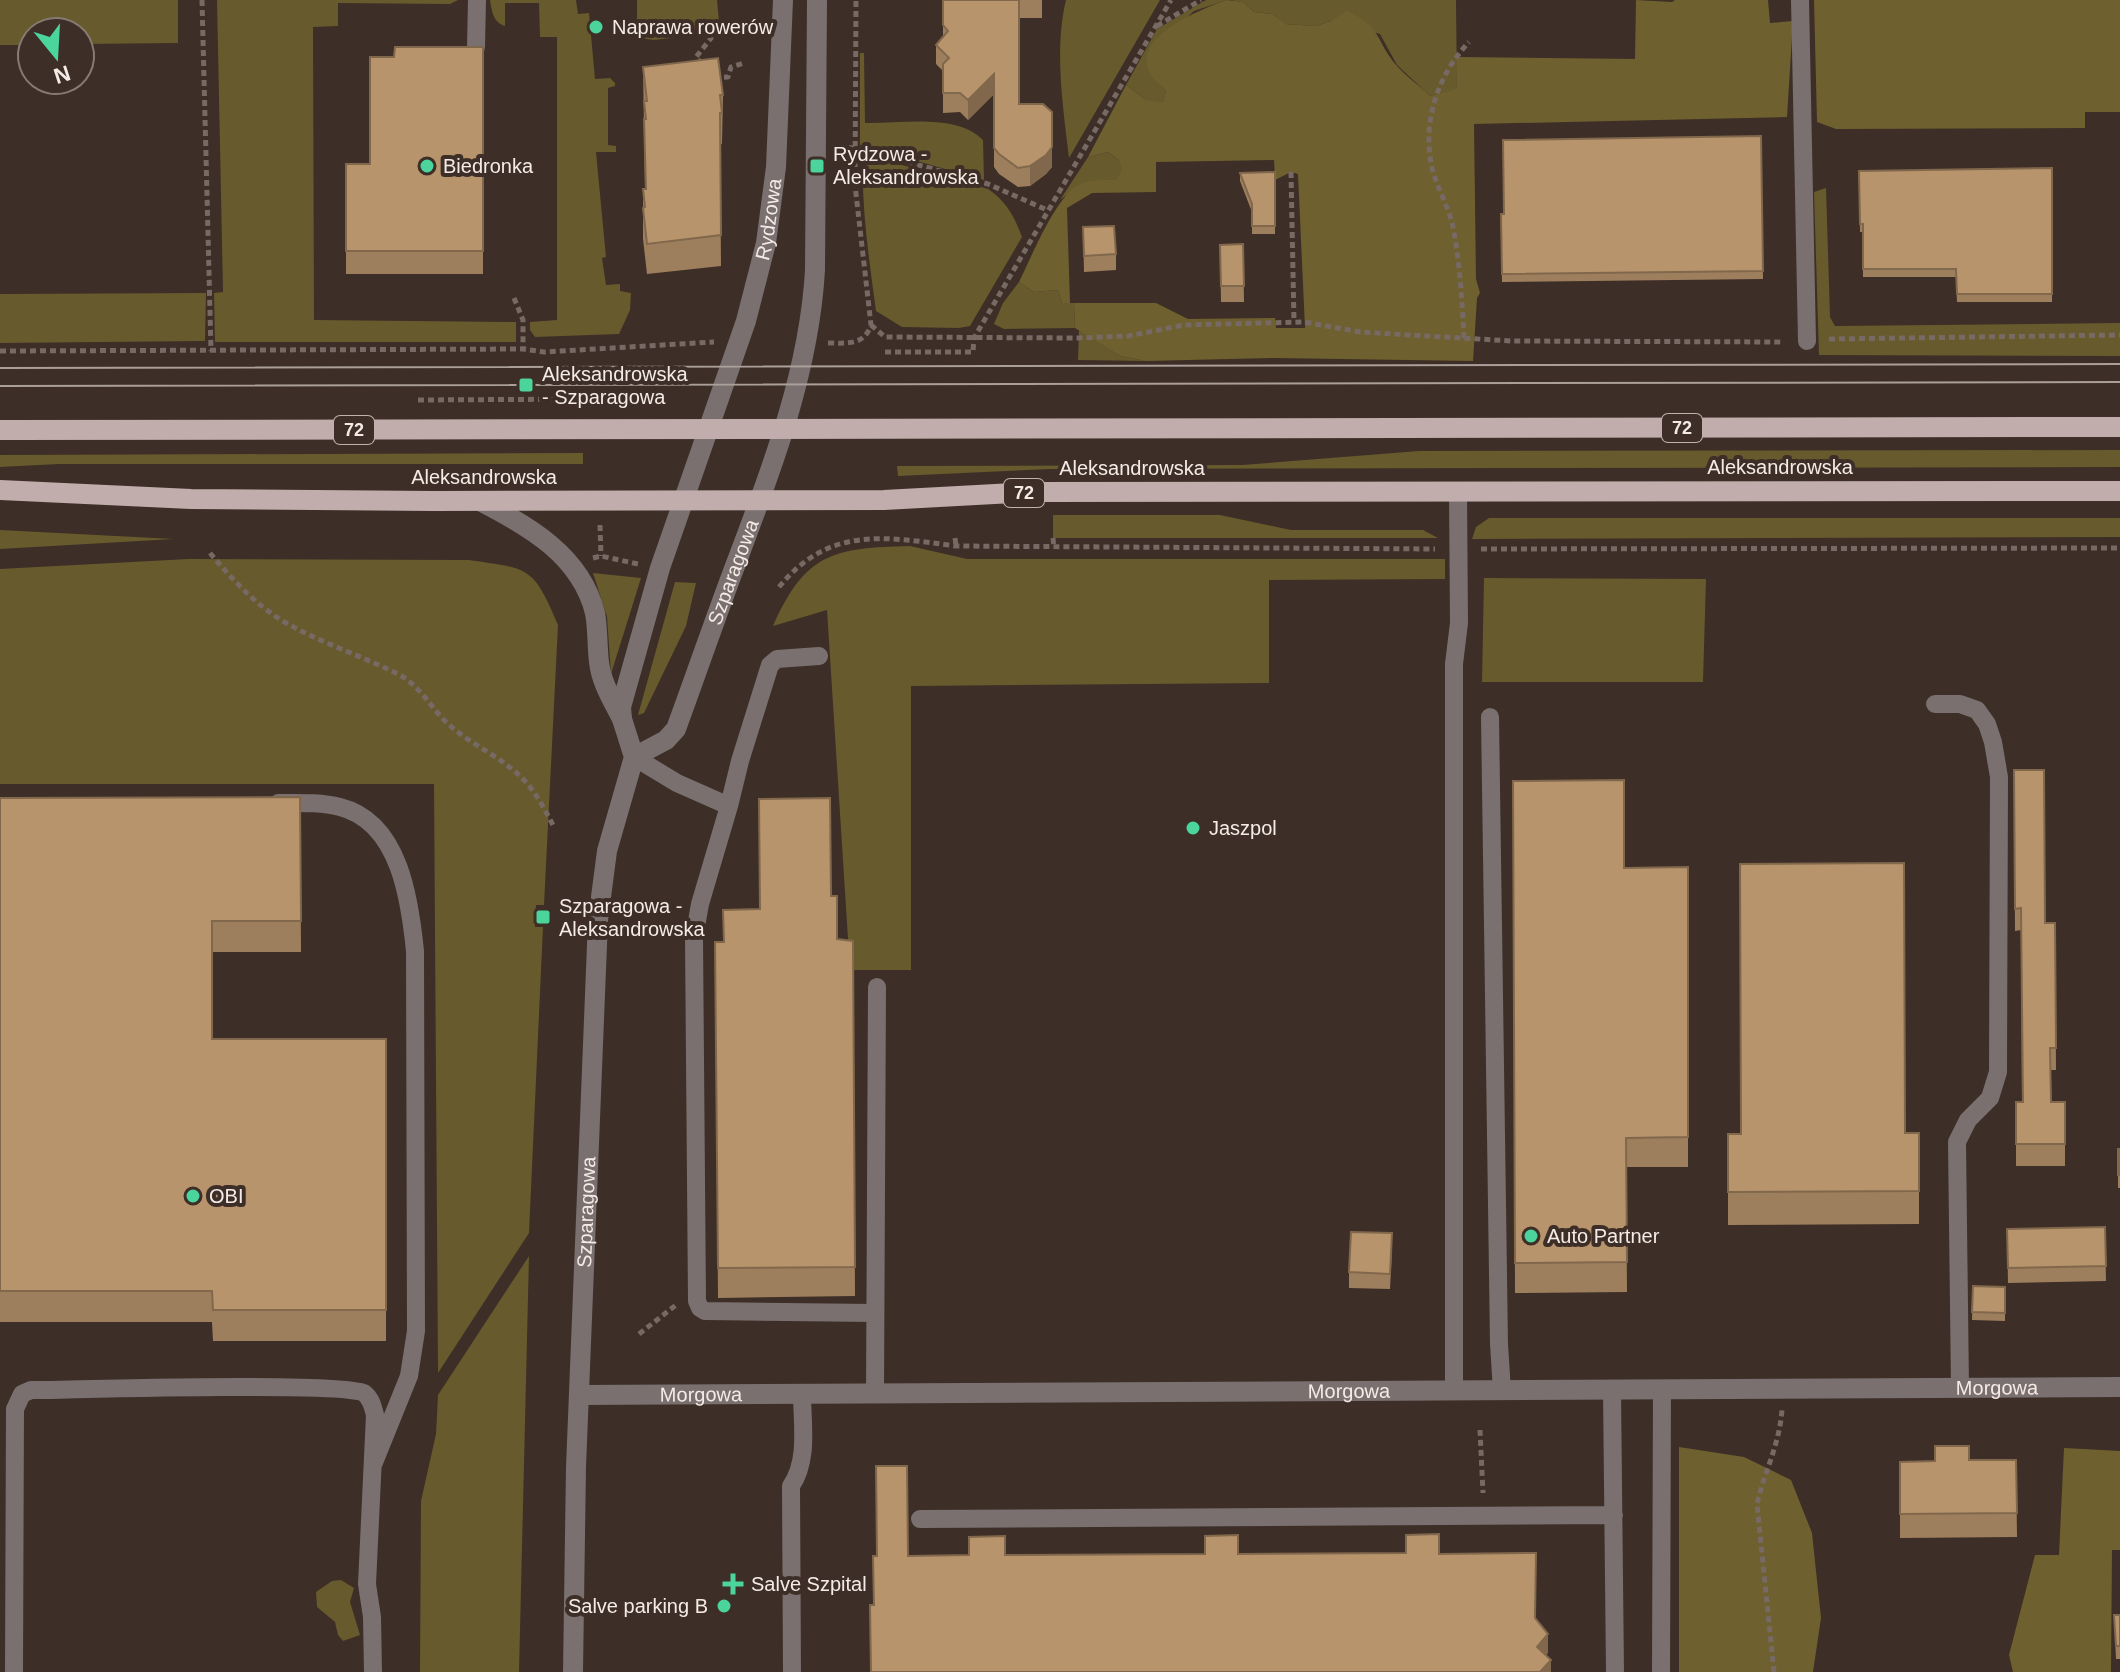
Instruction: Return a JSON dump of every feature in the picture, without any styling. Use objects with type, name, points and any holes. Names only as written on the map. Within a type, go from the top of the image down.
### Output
[{"type":"main road","name":"Aleksandrowska","points":[[0,430],[2120,427]]},
{"type":"main road","name":"Aleksandrowska","points":[[0,490],[206,500],[480,501],[884,500],[1034,492],[2120,491]]},
{"type":"street","name":"Rydzowa","points":[[682,500],[753,296],[773,205],[783,0]]},
{"type":"street","points":[[783,430],[801,366],[814,289],[817,0]]},
{"type":"street","name":"Szparagowa","points":[[573,1672],[579,1395],[599,900],[611,837],[634,757],[666,740],[676,729],[783,430]]},
{"type":"street","points":[[622,719],[621,707],[682,500]]},
{"type":"street","points":[[480,501],[533,530],[552,545],[578,575],[595,614],[603,678],[631,741],[634,757]]},
{"type":"street","name":"Morgowa","points":[[579,1395],[2120,1387]]},
{"type":"lane","points":[[476,47],[477,0]]},
{"type":"lane","points":[[1800,0],[1807,341]]},
{"type":"lane","points":[[1454,1391],[1454,664],[1459,623],[1458,492]]},
{"type":"lane","points":[[819,656],[777,659],[770,665],[700,904],[694,938],[697,1301],[705,1311],[874,1313]]},
{"type":"lane","points":[[1935,704],[1960,704],[1977,710],[1987,724],[1993,742],[1999,777],[1998,1072],[1990,1098],[1968,1120],[1957,1142],[1960,1388]]},
{"type":"lane","points":[[1490,717],[1502,1391]]},
{"type":"lane","points":[[634,757],[687,789],[729,806]]},
{"type":"lane","points":[[252,803],[315,803],[342,807],[368,820],[396,861],[412,921],[415,951],[416,1331],[409,1376],[373,1465]]},
{"type":"lane","points":[[875,1393],[877,987]]},
{"type":"lane","points":[[14,1672],[15,1409],[22,1394],[31,1390],[353,1389],[364,1393],[373,1404],[375,1415],[367,1584],[372,1617],[373,1672]]},
{"type":"lane","points":[[1612,1390],[1615,1672]]},
{"type":"lane","points":[[1661,1672],[1662,1390]]},
{"type":"lane","points":[[792,1672],[791,1486],[799,1474],[802,1456],[802,1393]]},
{"type":"lane","points":[[0,1495],[14,1542]]},
{"type":"lane","points":[[920,1519],[1614,1515]]},
{"type":"path","points":[[202,0],[211,351]]},
{"type":"path","points":[[824,343],[858,342],[866,336],[871,325],[856,194],[856,0]]},
{"type":"path","points":[[885,352],[973,352],[974,338],[1171,0]]},
{"type":"path","points":[[1155,27],[1201,0]]},
{"type":"path","points":[[721,35],[712,37],[696,57],[714,78],[728,77],[731,67],[744,63]]},
{"type":"path","points":[[1464,338],[1461,283],[1452,225],[1432,167],[1429,119],[1439,86],[1469,42]]},
{"type":"path","points":[[839,147],[856,148],[988,184],[1047,210]]},
{"type":"path","points":[[1291,172],[1294,322]]},
{"type":"path","points":[[514,298],[523,320],[523,349]]},
{"type":"path","points":[[871,325],[885,337],[974,338],[1128,336],[1184,325],[1304,322],[1360,332],[1563,343],[2120,335]]},
{"type":"path","points":[[0,351],[523,349],[544,352],[715,342]]},
{"type":"path","points":[[418,400],[598,399]]},
{"type":"path","points":[[600,525],[601,556]]},
{"type":"path","points":[[955,538],[956,546]]},
{"type":"path","points":[[1053,538],[1054,548]]},
{"type":"path","points":[[210,553],[239,587],[281,620],[402,676],[435,706],[445,721],[520,776],[554,827]]},
{"type":"path","points":[[584,560],[601,556],[645,565]]},
{"type":"path","points":[[639,1334],[666,1311]]},
{"type":"path","points":[[1774,1672],[1757,1504],[1762,1479],[1780,1436],[1783,1389]]},
{"type":"path","points":[[1480,1430],[1485,1516]]},
{"type":"shaded area","points":[[0,0],[178,0],[178,43],[96,44],[96,16],[16,16],[16,45],[0,45]]},
{"type":"shaded area","points":[[217,0],[458,0],[450,4],[338,3],[338,26],[313,27],[314,320],[516,322],[516,342],[215,342],[214,293],[223,292]]},
{"type":"shaded area","points":[[490,0],[576,0],[578,14],[589,13],[595,79],[610,78],[615,83],[615,86],[608,88],[608,145],[616,146],[616,152],[596,152],[606,285],[620,284],[620,291],[631,293],[630,310],[619,334],[535,337],[530,330],[530,322],[557,320],[557,37],[540,37],[539,3],[505,3],[505,26],[496,19]]},
{"type":"shaded area","points":[[637,0],[717,0],[720,32],[654,40],[640,38],[637,35]]},
{"type":"shaded area","points":[[1066,0],[1160,0],[1069,158],[1060,59]]},
{"type":"shaded area","points":[[1206,0],[1227,0],[1194,11],[1147,55],[1152,75],[1166,90],[1163,104],[1145,99],[1126,85],[1157,29]]},
{"type":"shaded area","points":[[1227,0],[1243,2],[1254,12],[1273,14],[1285,24],[1316,26],[1347,11],[1373,29],[1397,66],[1430,96],[1457,89],[1456,57],[1635,59],[1636,0],[1768,0],[1770,23],[1793,21],[1787,117],[1474,124],[1476,279],[1480,293],[1477,298],[1473,361],[1274,358],[1146,361],[1120,356],[1075,328],[1074,303],[1156,303],[1188,319],[1275,318],[1276,328],[1305,328],[1298,174],[1291,172],[1275,180],[1274,160],[1156,162],[1156,192],[1092,193],[1067,208],[1070,303],[1062,303],[1058,290],[1034,292],[1019,282],[1045,229],[1069,192],[1087,182],[1116,180],[1122,170],[1119,160],[1108,152],[1088,157],[1126,85],[1145,99],[1163,103],[1166,90],[1151,75],[1146,60],[1151,46],[1162,33],[1178,22]]},
{"type":"shaded area","points":[[1229,0],[1456,0],[1457,90],[1430,96],[1397,65],[1380,34],[1331,21],[1316,26],[1284,24],[1273,14],[1254,12],[1243,2]]},
{"type":"shaded area","points":[[1814,0],[2120,0],[2120,112],[2085,112],[2085,128],[1836,129],[1817,122]]},
{"type":"shaded area","points":[[860,53],[864,53],[865,123],[943,123],[972,132],[983,140],[984,180],[860,145]]},
{"type":"shaded area","points":[[1108,152],[1119,160],[1123,170],[1116,180],[1086,185],[1060,200],[1088,157]]},
{"type":"shaded area","points":[[863,154],[988,189],[1009,210],[1022,237],[970,326],[902,327],[876,311],[864,213]]},
{"type":"shaded area","points":[[1826,188],[1830,317],[1835,326],[2120,323],[2120,356],[1819,355],[1814,192]]},
{"type":"shaded area","points":[[1019,282],[1034,292],[1058,290],[1062,303],[1074,303],[1075,328],[1004,329],[994,324],[1003,303]]},
{"type":"shaded area","points":[[206,293],[205,341],[0,343],[0,294]]},
{"type":"shaded area","points":[[1079,330],[1120,356],[1146,361],[1078,360]]},
{"type":"shaded area","points":[[2120,450],[2120,467],[1050,469],[898,476],[897,466],[1242,465],[1419,451]]},
{"type":"shaded area","points":[[583,453],[583,464],[59,464],[0,467],[0,455]]},
{"type":"shaded area","points":[[1053,515],[1220,515],[1291,530],[1423,530],[1438,538],[1053,538]]},
{"type":"shaded area","points":[[1489,518],[2120,518],[2120,537],[1472,539],[1476,527]]},
{"type":"shaded area","points":[[0,530],[174,539],[0,549]]},
{"type":"shaded area","points":[[910,546],[967,559],[1445,559],[1445,579],[1269,580],[1269,683],[911,686],[911,970],[850,970],[827,610],[773,626],[798,583],[825,559],[861,549]]},
{"type":"shaded area","points":[[188,559],[469,560],[505,566],[527,573],[535,580],[558,625],[544,905],[536,905],[535,927],[543,927],[529,1233],[438,1373],[434,784],[0,784],[0,569]]},
{"type":"shaded area","points":[[593,573],[641,578],[611,674],[607,617]]},
{"type":"shaded area","points":[[1484,578],[1706,579],[1703,682],[1482,682]]},
{"type":"shaded area","points":[[675,582],[696,583],[686,626],[644,713],[638,715]]},
{"type":"shaded area","points":[[529,1256],[519,1672],[420,1672],[421,1501],[436,1434],[438,1395]]},
{"type":"shaded area","points":[[1679,1447],[1744,1457],[1791,1480],[1812,1533],[1821,1618],[1813,1672],[1679,1672]]},
{"type":"shaded area","points":[[2064,1448],[2120,1451],[2120,1550],[2112,1550],[2111,1672],[2013,1672],[2009,1655],[2035,1555],[2059,1555]]},
{"type":"shaded area","points":[[341,1580],[354,1588],[350,1602],[360,1635],[343,1641],[335,1622],[317,1607],[316,1592],[332,1581]]},
{"type":"building","points":[[943,0],[1019,0],[1019,104],[1043,104],[1052,112],[1052,147],[1030,166],[1018,168],[994,148],[994,74],[968,100],[960,93],[943,93],[943,64],[949,58],[936,45],[948,31],[943,25]]},
{"type":"building","name":"Biedronka","points":[[395,47],[483,47],[483,251],[346,251],[346,164],[370,164],[370,57],[394,57]]},
{"type":"building","points":[[718,58],[723,95],[720,95],[721,235],[647,244],[643,189],[646,189],[644,101],[647,101],[643,67]]},
{"type":"building","points":[[1761,136],[1763,271],[1502,274],[1503,140]]},
{"type":"building","points":[[2052,168],[2052,294],[1957,294],[1956,269],[1863,269],[1859,171]]},
{"type":"building","points":[[1275,172],[1275,226],[1252,226],[1252,204],[1240,173]]},
{"type":"building","points":[[1114,226],[1116,254],[1084,256],[1083,227]]},
{"type":"building","points":[[1243,244],[1244,286],[1221,286],[1220,245]]},
{"type":"building","points":[[2014,770],[2044,770],[2045,923],[2055,923],[2056,1048],[2050,1048],[2051,1102],[2065,1102],[2065,1144],[2016,1144],[2016,1102],[2023,1102],[2021,908],[2015,909]]},
{"type":"building","points":[[1624,780],[1624,868],[1688,867],[1688,1137],[1626,1138],[1627,1262],[1515,1263],[1513,781]]},
{"type":"building","name":"OBI","points":[[300,797],[301,921],[212,921],[212,1039],[386,1039],[386,1310],[213,1310],[212,1291],[0,1291],[0,798]]},
{"type":"building","points":[[830,798],[831,896],[837,896],[837,939],[853,941],[855,1267],[718,1268],[715,942],[724,942],[723,910],[760,909],[759,799]]},
{"type":"building","points":[[1904,863],[1905,1133],[1919,1133],[1919,1191],[1728,1192],[1728,1134],[1741,1134],[1740,864]]},
{"type":"building","points":[[2120,1149],[2120,1175],[2118,1175]]},
{"type":"building","points":[[2105,1227],[2106,1266],[2008,1268],[2007,1229]]},
{"type":"building","points":[[1351,1232],[1392,1233],[1390,1274],[1349,1272]]},
{"type":"building","points":[[1973,1286],[2005,1287],[2005,1313],[1972,1312]]},
{"type":"building","points":[[1935,1446],[1969,1446],[1969,1460],[2016,1460],[2017,1513],[1900,1514],[1900,1462],[1935,1461]]},
{"type":"building","points":[[876,1466],[907,1466],[908,1556],[969,1555],[969,1537],[1005,1536],[1005,1555],[1205,1554],[1205,1536],[1238,1535],[1238,1554],[1406,1553],[1406,1535],[1439,1534],[1439,1554],[1536,1553],[1535,1618],[1548,1634],[1537,1647],[1551,1660],[1540,1672],[871,1672],[870,1605],[874,1605],[873,1556],[877,1556]]},
{"type":"building","points":[[2114,1615],[2120,1615],[2120,1646],[2116,1646]]},
{"type":"tram line","points":[[0,368],[2120,364]]},
{"type":"tram line","points":[[0,386],[2120,382]]},
{"type":"place","name":"Naprawa rowerów","points":[[596,27]]},
{"type":"place","name":"Biedronka","points":[[427,166]]},
{"type":"place","name":"Rydzowa - Aleksandrowska","points":[[817,166]]},
{"type":"place","name":"Aleksandrowska - Szparagowa","points":[[526,385]]},
{"type":"place","name":"Jaszpol","points":[[1193,828]]},
{"type":"place","name":"Szparagowa - Aleksandrowska","points":[[543,917]]},
{"type":"place","name":"OBI","points":[[193,1196]]},
{"type":"place","name":"Auto Partner","points":[[1531,1236]]},
{"type":"place","name":"Salve Szpital","points":[[733,1584]]},
{"type":"place","name":"Salve parking B","points":[[724,1606]]}]
